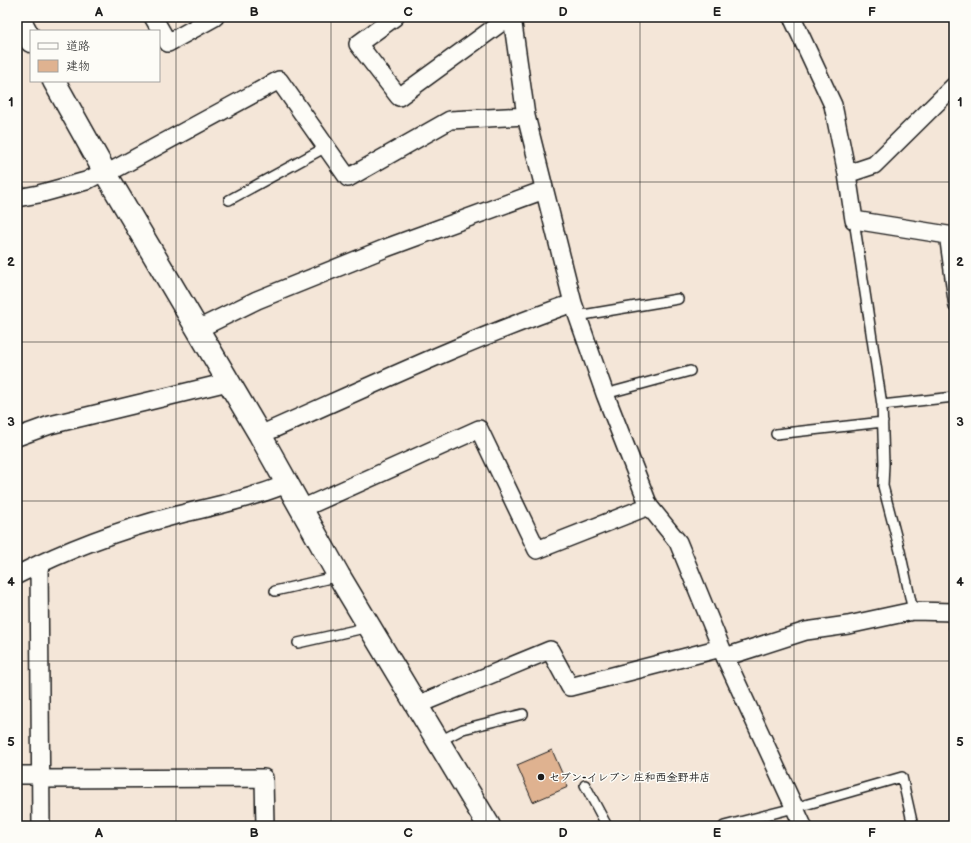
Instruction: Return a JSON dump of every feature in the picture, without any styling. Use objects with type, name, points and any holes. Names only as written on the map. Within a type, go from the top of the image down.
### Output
[{"type":"street","points":[[153,17],[168,43],[215,17]]},
{"type":"street","points":[[395,17],[358,44],[400,97],[509,17]]},
{"type":"street","points":[[512,17],[526,116],[544,190],[575,309],[605,394],[649,506],[678,542],[723,652],[803,826]]},
{"type":"street","points":[[792,17],[833,105],[847,174],[854,220],[949,235]]},
{"type":"street","points":[[20,18],[30,39]]},
{"type":"street","points":[[17,198],[39,194],[86,181],[105,173],[279,80],[348,178],[450,120],[526,116]]},
{"type":"street","points":[[55,82],[105,173],[260,435],[339,576],[490,826]]},
{"type":"street","points":[[847,174],[874,165],[954,86]]},
{"type":"street","points":[[198,329],[257,300],[386,248],[544,190]]},
{"type":"street","points":[[260,435],[459,346],[521,321],[575,309]]},
{"type":"street","points":[[17,437],[50,425],[228,382]]},
{"type":"street","points":[[301,509],[479,429],[537,550],[649,506]]},
{"type":"street","points":[[17,575],[39,564],[129,529],[172,516],[255,496],[287,484]]},
{"type":"street","points":[[39,564],[42,777],[41,826]]},
{"type":"street","points":[[417,705],[550,650],[570,687],[723,652],[806,631],[848,625],[913,611],[953,617]]},
{"type":"street","points":[[17,775],[42,777],[264,778],[265,826]]},
{"type":"lane","points":[[229,200],[326,147]]},
{"type":"lane","points":[[854,220],[882,405],[883,486],[900,551],[913,611]]},
{"type":"lane","points":[[949,235],[954,307]]},
{"type":"lane","points":[[575,309],[678,299]]},
{"type":"lane","points":[[605,394],[690,371]]},
{"type":"lane","points":[[882,405],[954,397]]},
{"type":"lane","points":[[776,434],[883,422]]},
{"type":"lane","points":[[275,591],[339,576]]},
{"type":"lane","points":[[298,643],[369,627]]},
{"type":"lane","points":[[438,742],[463,728],[523,714]]},
{"type":"lane","points":[[724,826],[794,808],[902,777],[913,826]]},
{"type":"lane","points":[[585,785],[607,826]]},
{"type":"building","points":[[552,750],[568,787],[533,802],[517,765]]},
{"type":"place","name":"セブン-イレブン 庄和西金野井店","points":[[541,777]]}]
